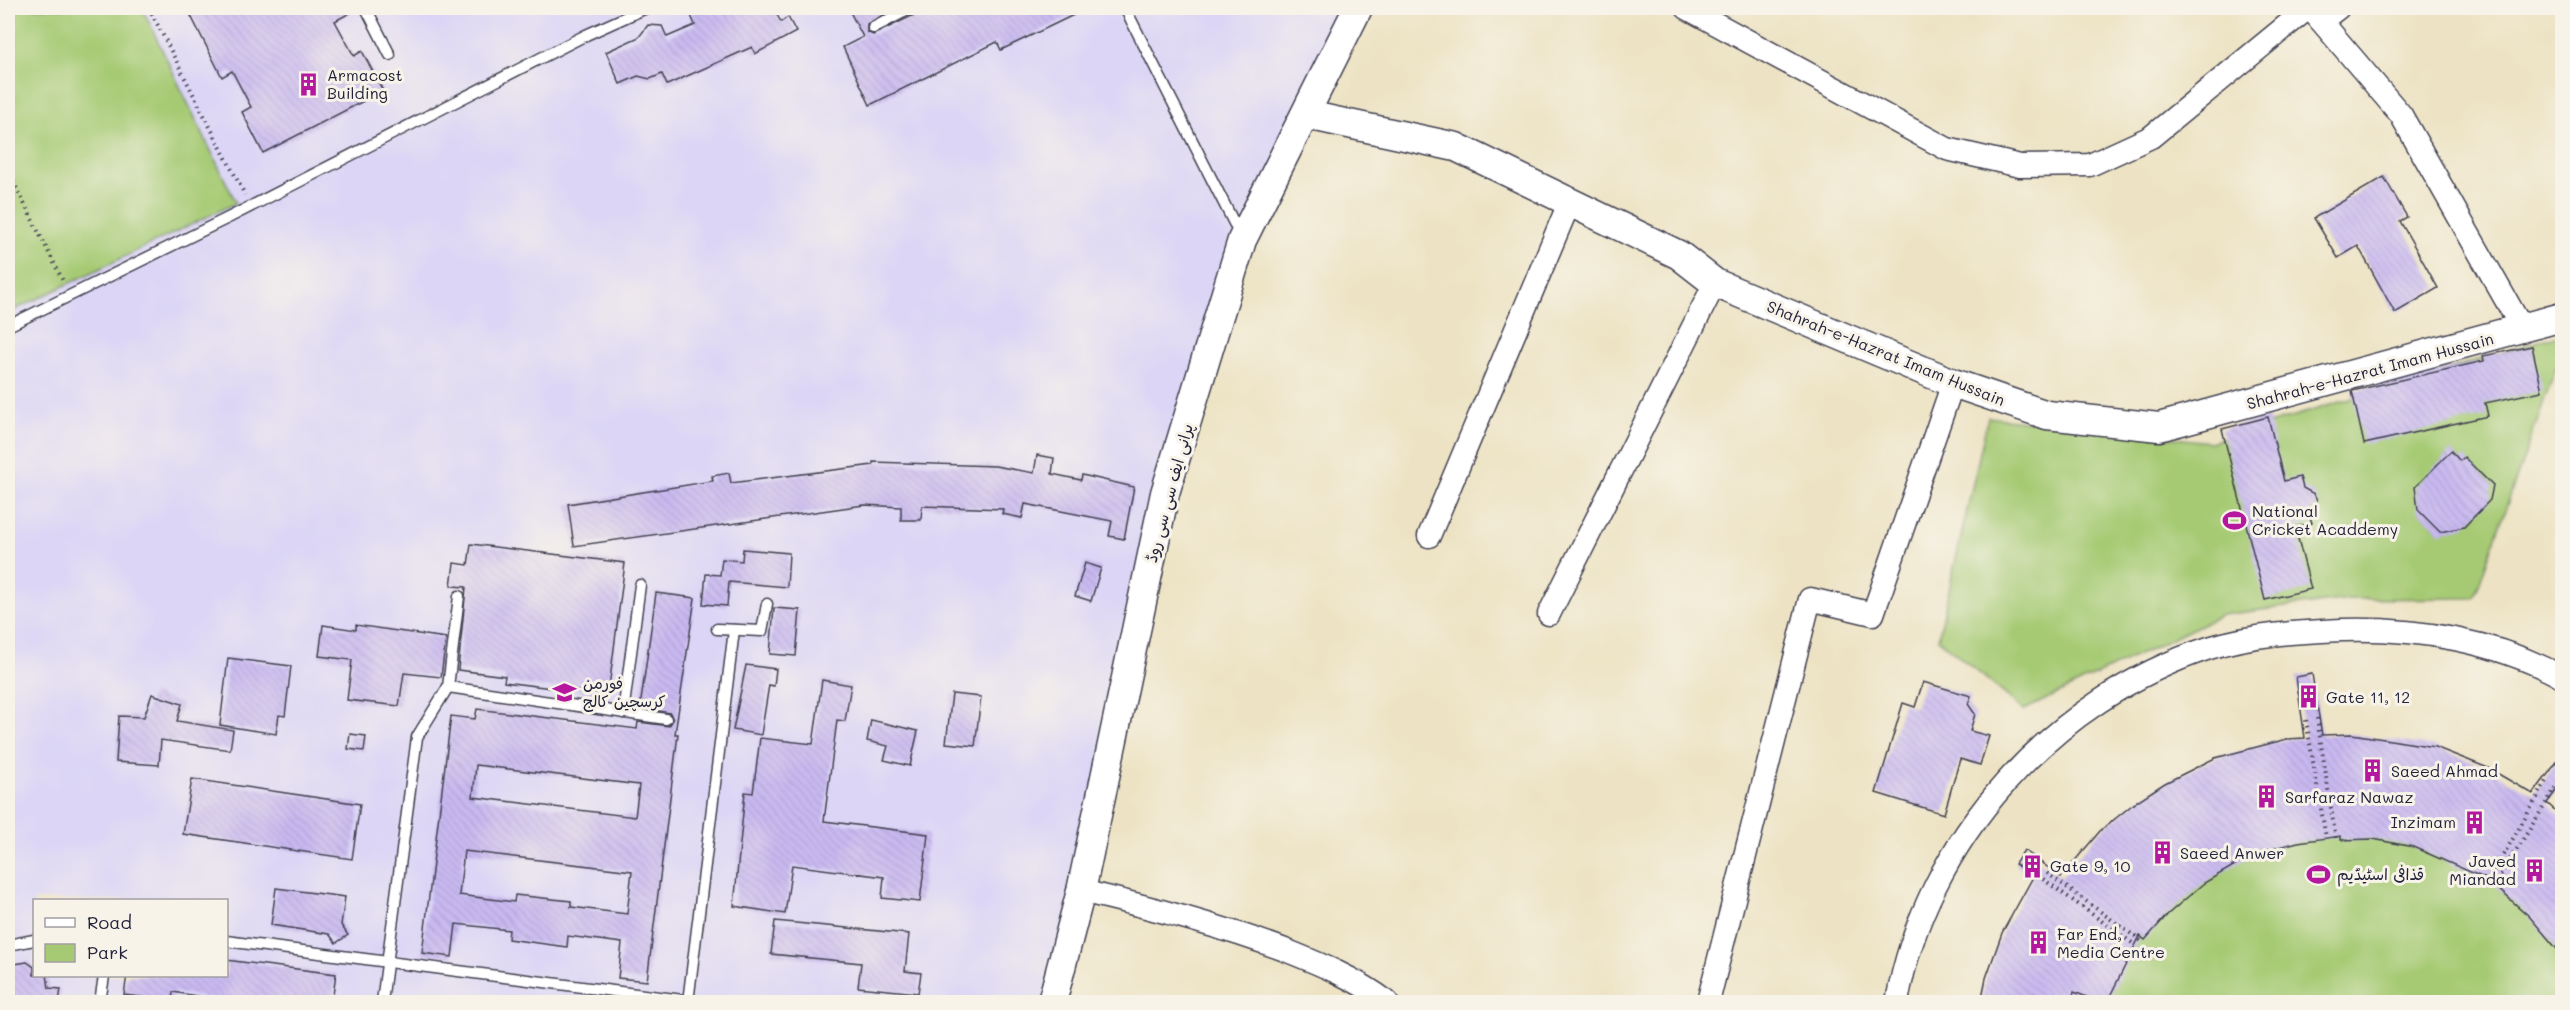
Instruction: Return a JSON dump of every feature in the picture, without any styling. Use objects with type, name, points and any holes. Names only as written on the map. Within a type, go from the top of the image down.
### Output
[{"type":"street","name":"پرانی ایف سی سی روڈ","points":[[1052,1002],[1081,891],[1165,493],[1242,240],[1359,8]]},
{"type":"street","points":[[1687,8],[1947,149],[2020,166],[2090,165],[2151,137],[2319,11],[2401,115],[2523,330]]},
{"type":"street","name":"Shahrah-e-Hazrat Imam Hussain","points":[[1306,115],[1456,147],[1679,255],[1715,283],[1953,383],[2047,415],[2159,427],[2523,330],[2562,317]]},
{"type":"street","points":[[1429,536],[1570,201]]},
{"type":"street","points":[[1549,614],[1715,283]]},
{"type":"street","points":[[1708,1002],[1810,599],[1873,614],[1953,383]]},
{"type":"street","points":[[1897,1002],[1907,962],[1935,889],[1956,848],[1982,811],[2027,760],[2056,733],[2090,707],[2145,675],[2210,648],[2280,634],[2388,629],[2459,640],[2532,660],[2562,677]]},
{"type":"street","points":[[1081,891],[1154,908],[1245,935],[1327,967],[1387,1002]]},
{"type":"lane","points":[[366,8],[390,55]]},
{"type":"lane","points":[[8,326],[251,207],[586,35],[646,8]]},
{"type":"lane","points":[[873,28],[911,8]]},
{"type":"lane","points":[[1125,8],[1242,240]]},
{"type":"lane","points":[[623,713],[640,585]]},
{"type":"lane","points":[[382,1002],[417,737],[447,687],[459,596]]},
{"type":"lane","points":[[717,628],[762,631],[767,604]]},
{"type":"lane","points":[[228,941],[691,1002],[734,630]]},
{"type":"lane","points":[[447,687],[666,719]]},
{"type":"lane","points":[[8,945],[33,940]]},
{"type":"lane","points":[[100,1002],[104,977]]},
{"type":"path","points":[[149,8],[251,207]]},
{"type":"path","points":[[8,171],[70,294]]},
{"type":"path","points":[[2316,718],[2336,840]]},
{"type":"path","points":[[2306,720],[2326,838]]},
{"type":"path","points":[[2488,880],[2548,779]]},
{"type":"path","points":[[2494,885],[2557,786]]},
{"type":"path","points":[[2047,873],[2144,943]]},
{"type":"path","points":[[2043,879],[2135,945]]},
{"type":"shaded area","name":"فورمن کرسچین کالج","points":[[8,8],[1358,8],[1242,240],[1052,1002],[8,1002]]},
{"type":"green space","points":[[8,8],[142,8],[236,203],[8,313]]},
{"type":"green space","name":"National Cricket Acaddemy","points":[[2562,334],[2562,350],[2474,598],[2349,599],[2221,615],[2024,710],[1938,639],[1988,417],[2210,442]]},
{"type":"green space","name":"قذافی اسٹیڈیم","points":[[2544,805],[2562,820],[2562,1002],[2014,1002],[2022,973],[2090,856]]},
{"type":"building","name":"Armacost Building","points":[[187,8],[359,8],[335,21],[354,56],[362,51],[383,91],[263,153],[242,112],[251,107],[232,71],[222,77]]},
{"type":"building","points":[[702,8],[773,8],[781,22],[788,17],[796,32],[755,54],[752,47],[667,85],[662,74],[650,79],[638,76],[620,84],[606,52],[639,37],[648,25],[662,26],[667,37],[695,25],[690,13]]},
{"type":"building","points":[[848,8],[896,8],[867,24],[867,32],[873,35],[914,15],[918,8],[1088,8],[1001,50],[997,42],[870,105],[843,47],[863,37]]},
{"type":"building","points":[[2384,177],[2407,217],[2400,221],[2438,288],[2395,313],[2358,246],[2338,258],[2314,218]]},
{"type":"building","points":[[2532,346],[2542,391],[2485,403],[2488,416],[2364,444],[2352,391],[2484,361],[2483,356]]},
{"type":"building","points":[[2268,417],[2284,481],[2300,477],[2303,488],[2314,494],[2317,506],[2309,514],[2312,523],[2295,527],[2311,589],[2265,600],[2222,429]]},
{"type":"building","points":[[2451,451],[2460,461],[2464,457],[2493,486],[2490,500],[2464,527],[2440,532],[2418,510],[2415,487]]},
{"type":"building","points":[[1037,455],[1054,458],[1052,474],[1081,480],[1082,475],[1134,487],[1124,539],[1109,536],[1112,521],[1025,504],[1022,518],[1002,514],[1003,509],[922,506],[921,520],[901,520],[901,507],[864,505],[574,546],[568,504],[713,481],[712,476],[729,473],[731,483],[873,465],[873,462],[995,466],[1034,473]]},
{"type":"building","points":[[471,544],[625,563],[608,695],[504,682],[505,676],[458,670],[466,587],[451,586],[454,563],[468,565]]},
{"type":"building","points":[[743,549],[789,553],[787,587],[729,582],[727,606],[703,604],[706,574],[720,575],[722,559],[742,561]]},
{"type":"building","points":[[1085,563],[1101,568],[1091,601],[1075,596]]},
{"type":"building","points":[[656,593],[695,598],[675,734],[678,734],[647,981],[618,978],[622,943],[568,936],[567,947],[508,939],[509,930],[456,924],[452,957],[422,953],[451,716],[475,719],[477,709],[637,729],[638,722],[669,726],[673,720],[670,713],[640,708]],"holes":[[[476,765],[639,785],[635,817],[473,797]],[[464,851],[632,871],[627,914],[571,907],[571,901],[515,895],[514,902],[459,895]]]},
{"type":"building","points":[[774,608],[800,610],[796,656],[770,654]]},
{"type":"building","points":[[323,625],[356,630],[356,625],[446,638],[441,677],[404,673],[399,706],[347,700],[352,660],[319,656]]},
{"type":"building","points":[[228,658],[291,666],[285,716],[279,715],[276,734],[220,725]]},
{"type":"building","points":[[746,665],[776,669],[774,686],[769,685],[761,735],[733,730]]},
{"type":"building","points":[[2312,674],[2322,735],[2352,734],[2435,747],[2488,768],[2533,794],[2562,755],[2562,783],[2547,803],[2562,817],[2562,955],[2529,916],[2496,887],[2498,884],[2413,847],[2373,839],[2341,840],[2341,836],[2298,842],[2264,851],[2247,858],[2204,883],[2168,914],[2145,940],[2140,936],[2107,1002],[2100,1002],[2074,992],[2071,1002],[1981,1002],[1986,978],[2002,933],[2033,877],[2015,864],[2024,850],[2061,877],[2100,831],[2137,801],[2165,783],[2215,758],[2287,739],[2305,738],[2296,677]]},
{"type":"building","points":[[822,680],[851,685],[845,721],[837,720],[824,821],[928,834],[920,902],[882,898],[884,877],[792,865],[785,914],[734,906],[745,792],[753,793],[760,738],[813,744]]},
{"type":"building","points":[[1923,682],[1971,696],[1968,704],[1975,714],[1970,731],[1989,736],[1980,765],[1960,759],[1944,814],[1876,793],[1903,703],[1915,707]]},
{"type":"building","points":[[152,694],[182,704],[177,721],[233,730],[230,750],[161,740],[159,765],[116,762],[119,716],[144,717]]},
{"type":"building","points":[[952,694],[981,697],[975,746],[946,743]]},
{"type":"building","points":[[871,720],[918,731],[910,766],[884,760],[888,746],[867,741]]},
{"type":"building","points":[[350,734],[366,736],[364,751],[348,749]]},
{"type":"building","points":[[192,779],[360,804],[352,859],[183,834]]},
{"type":"building","points":[[276,888],[345,897],[341,925],[348,935],[336,943],[329,934],[271,925]]},
{"type":"building","points":[[775,921],[909,934],[905,971],[921,973],[918,993],[858,987],[861,963],[771,954]]},
{"type":"building","points":[[228,960],[336,974],[332,1002],[230,1002],[173,992],[172,1002],[146,1002],[147,998],[124,995],[127,977],[228,977]]},
{"type":"building","points":[[27,962],[33,966],[33,977],[47,977],[49,988],[61,989],[59,1002],[8,1002],[8,965]]},
{"type":"place","name":"Armacost Building","points":[[309,84]]},
{"type":"place","name":"National Cricket Acaddemy","points":[[2234,520]]},
{"type":"place","name":"فورمن کرسچین کالج","points":[[565,692]]},
{"type":"place","name":"Gate 11, 12","points":[[2308,697]]},
{"type":"place","name":"Saeed Ahmad","points":[[2373,771]]},
{"type":"place","name":"Sarfaraz Nawaz","points":[[2267,797]]},
{"type":"place","name":"Inzimam","points":[[2474,822]]},
{"type":"place","name":"Saeed Anwer","points":[[2162,853]]},
{"type":"place","name":"Gate 9, 10","points":[[2032,866]]},
{"type":"place","name":"Javed Miandad","points":[[2534,870]]},
{"type":"place","name":"قذافی اسٹیڈیم","points":[[2319,874]]},
{"type":"place","name":"Far End, Media Centre","points":[[2039,943]]}]
